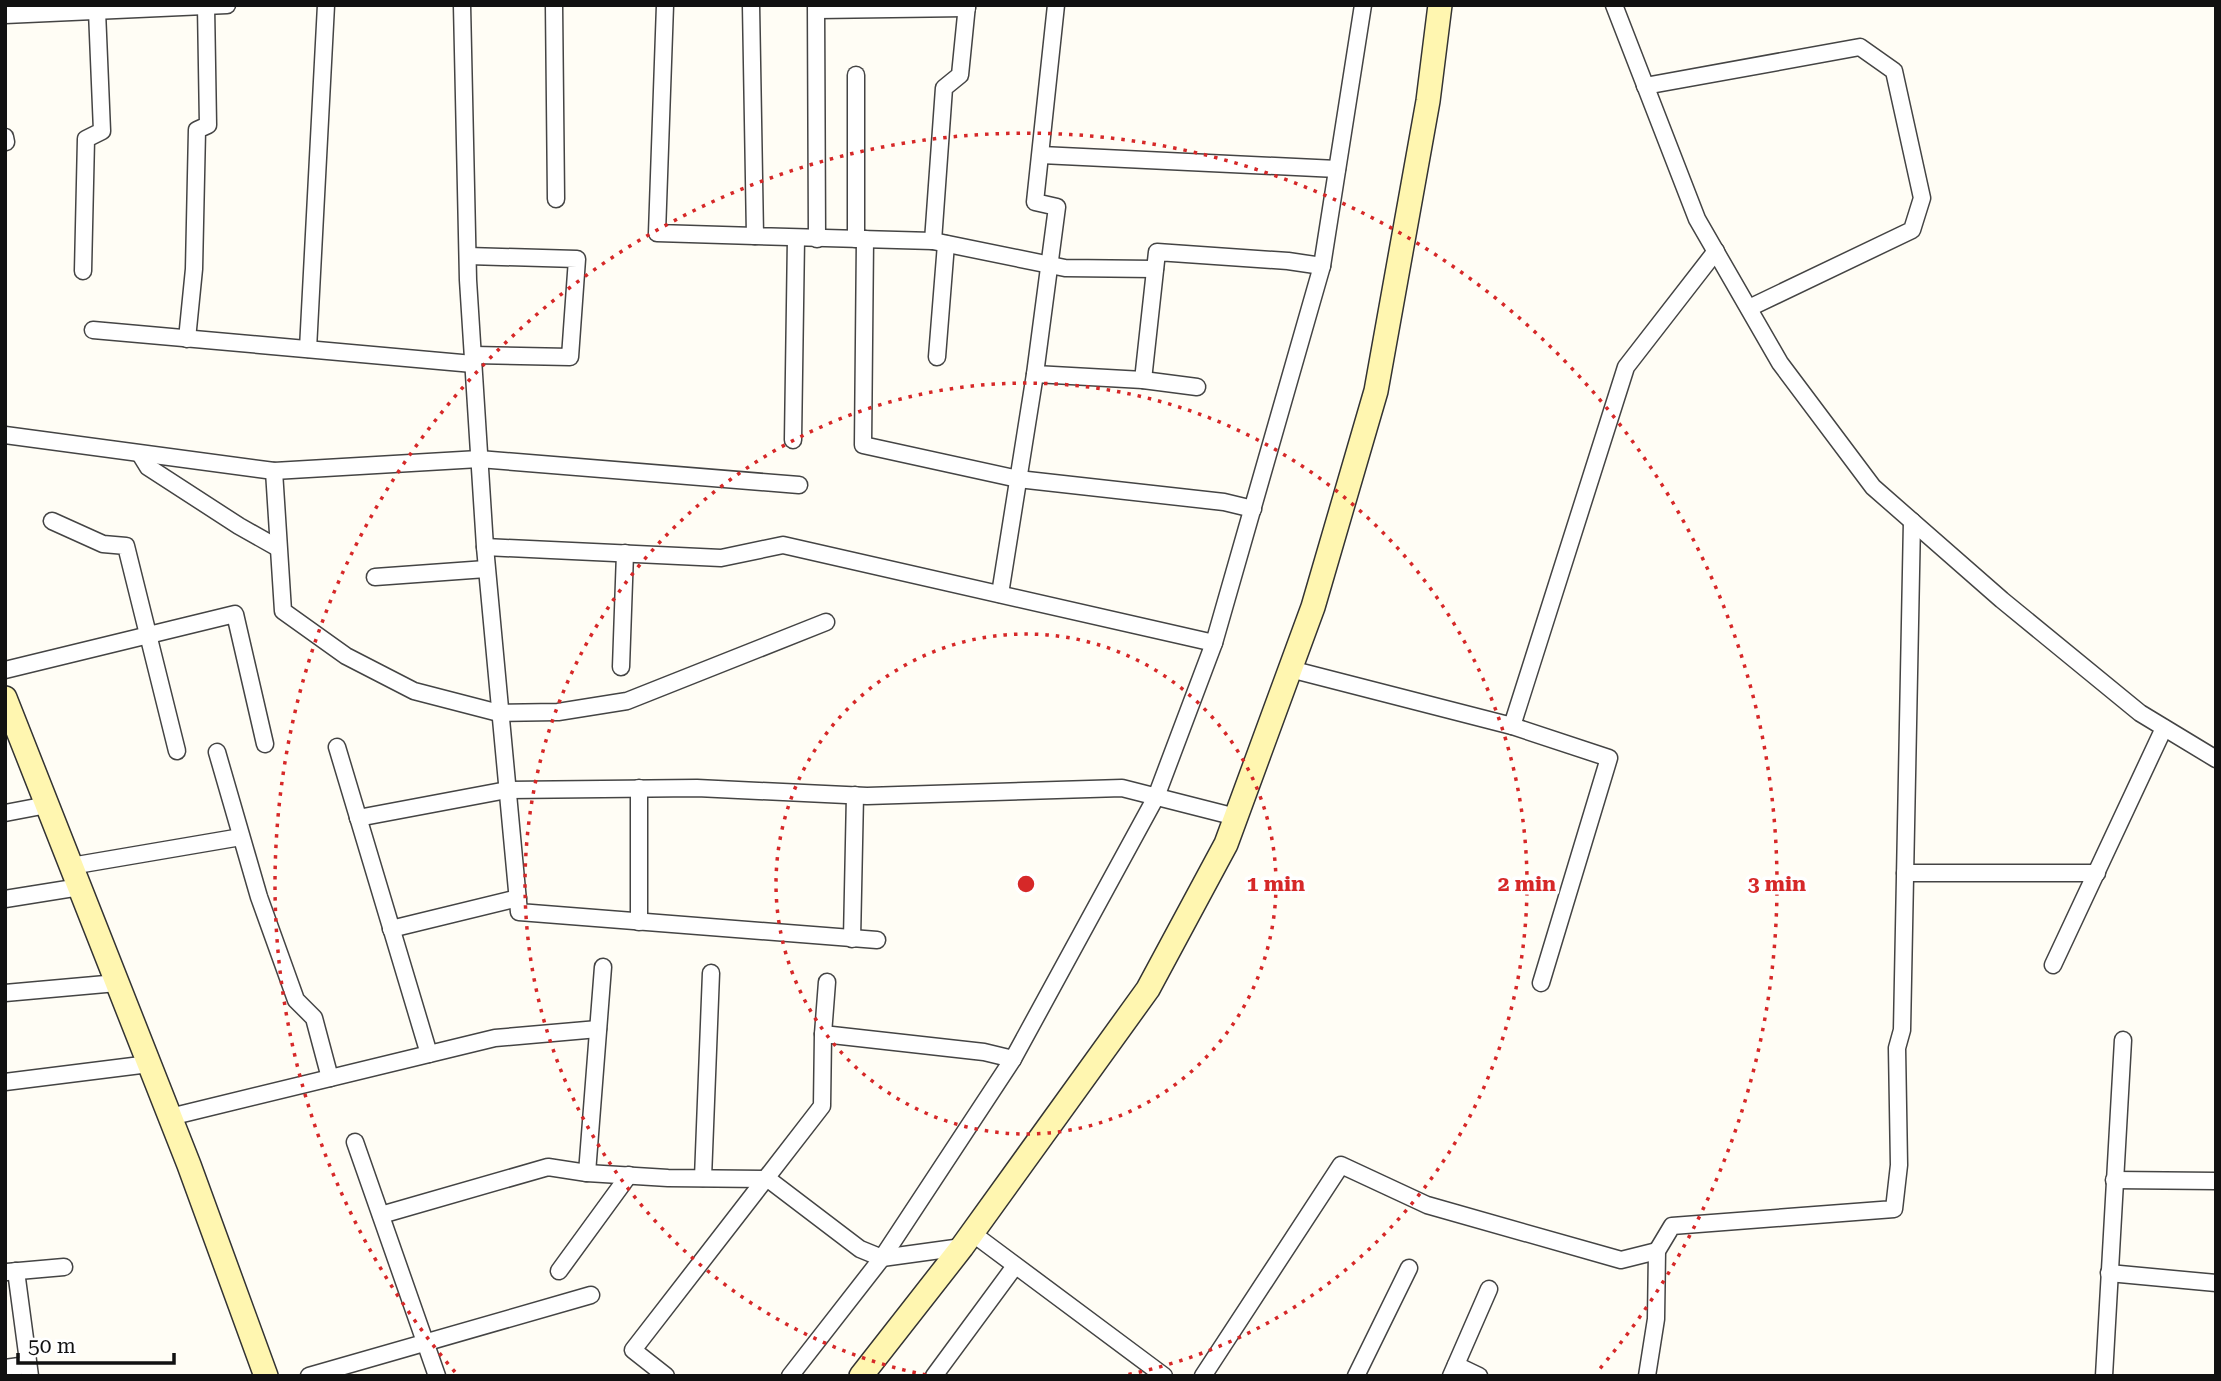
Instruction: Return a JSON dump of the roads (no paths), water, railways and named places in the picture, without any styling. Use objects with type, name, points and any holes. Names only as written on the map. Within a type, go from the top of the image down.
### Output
[{"type":"main road","points":[[861,1376],[967,1240],[1148,989],[1226,844],[1313,607],[1376,391],[1428,101],[1440,5]]},
{"type":"main road","points":[[5,698],[10,721],[47,805],[170,1117],[266,1376]]},
{"type":"street","points":[[5,15],[227,5]]},
{"type":"street","points":[[308,349],[326,5]]},
{"type":"street","points":[[462,5],[468,256],[486,569],[519,912],[877,940]]},
{"type":"street","points":[[554,5],[556,199]]},
{"type":"street","points":[[665,5],[657,233],[939,242],[1065,268],[1154,269]]},
{"type":"street","points":[[751,5],[755,236]]},
{"type":"street","points":[[1000,594],[1035,374],[1057,207],[1035,202],[1056,5]]},
{"type":"street","points":[[790,1376],[882,1258],[1013,1059],[1156,797],[1214,643],[1322,266],[1363,5]]},
{"type":"street","points":[[1614,5],[1697,219],[1780,363],[1873,487],[2002,600],[2140,713],[2216,758]]},
{"type":"street","points":[[187,339],[194,269],[197,130],[208,125],[206,6]]},
{"type":"street","points":[[817,239],[817,8],[967,6],[960,75],[944,88],[937,357]]},
{"type":"street","points":[[83,271],[86,139],[102,131],[97,11]]},
{"type":"street","points":[[1646,86],[1860,47],[1894,71],[1922,198],[1912,230],[1749,308]]},
{"type":"street","points":[[856,75],[863,445],[1018,480],[1224,502],[1253,509]]},
{"type":"street","points":[[1041,155],[1337,169]]},
{"type":"street","points":[[793,440],[796,238]]},
{"type":"street","points":[[1512,726],[1626,367],[1716,251]]},
{"type":"street","points":[[1143,380],[1157,252],[1288,261],[1322,266]]},
{"type":"street","points":[[93,330],[473,360],[570,356],[576,260],[468,256]]},
{"type":"street","points":[[1035,374],[1143,380],[1197,387]]},
{"type":"street","points":[[5,435],[274,471],[480,460],[799,485]]},
{"type":"street","points":[[140,454],[148,467],[278,548]]},
{"type":"street","points":[[274,471],[283,611],[346,656],[414,691],[499,713],[558,712],[627,701],[826,622]]},
{"type":"street","points":[[52,521],[103,544],[127,546],[177,751]]},
{"type":"street","points":[[1647,1376],[1656,1319],[1657,1251],[1672,1226],[1894,1209],[1899,1165],[1897,1048],[1902,1030],[1912,522]]},
{"type":"street","points":[[485,547],[721,558],[783,545],[1214,643]]},
{"type":"street","points":[[621,667],[625,553]]},
{"type":"street","points":[[375,578],[486,569]]},
{"type":"street","points":[[5,670],[235,614],[265,744]]},
{"type":"street","points":[[1290,669],[1512,726],[1609,758],[1541,983]]},
{"type":"street","points":[[2053,965],[2164,727]]},
{"type":"street","points":[[337,747],[429,1054]]},
{"type":"street","points":[[217,752],[259,898],[296,1000],[314,1018],[330,1078]]},
{"type":"street","points":[[358,818],[507,790],[639,788],[855,795],[1122,788],[1236,817]]},
{"type":"street","points":[[639,788],[639,922]]},
{"type":"street","points":[[852,939],[855,795]]},
{"type":"street","points":[[5,813],[47,805]]},
{"type":"street","points":[[5,899],[75,876],[242,837]]},
{"type":"street","points":[[1905,873],[2097,873]]},
{"type":"street","points":[[391,929],[518,898]]},
{"type":"street","points":[[587,1173],[603,967]]},
{"type":"street","points":[[703,1178],[711,973]]},
{"type":"street","points":[[666,1376],[634,1350],[822,1106],[827,982]]},
{"type":"street","points":[[5,993],[117,983]]},
{"type":"street","points":[[170,1117],[495,1038],[598,1029]]},
{"type":"street","points":[[823,1034],[984,1052],[1013,1059]]},
{"type":"street","points":[[2104,1376],[2123,1040]]},
{"type":"street","points":[[5,1082],[149,1064]]},
{"type":"street","points":[[355,1142],[437,1376]]},
{"type":"street","points":[[1203,1376],[1341,1165],[1427,1205],[1621,1260],[1657,1251]]},
{"type":"street","points":[[381,1215],[548,1167],[587,1173],[768,1179],[860,1249],[882,1258],[967,1240],[1015,1266],[1164,1376]]},
{"type":"street","points":[[559,1271],[629,1175]]},
{"type":"street","points":[[2114,1180],[2216,1181]]},
{"type":"street","points":[[934,1376],[1015,1266]]},
{"type":"street","points":[[5,1368],[29,1371],[10,1271],[64,1267]]},
{"type":"street","points":[[1356,1376],[1409,1268]]},
{"type":"street","points":[[2109,1273],[2216,1283]]},
{"type":"street","points":[[1479,1376],[1453,1370],[1489,1289]]},
{"type":"street","points":[[309,1376],[591,1295]]}]
